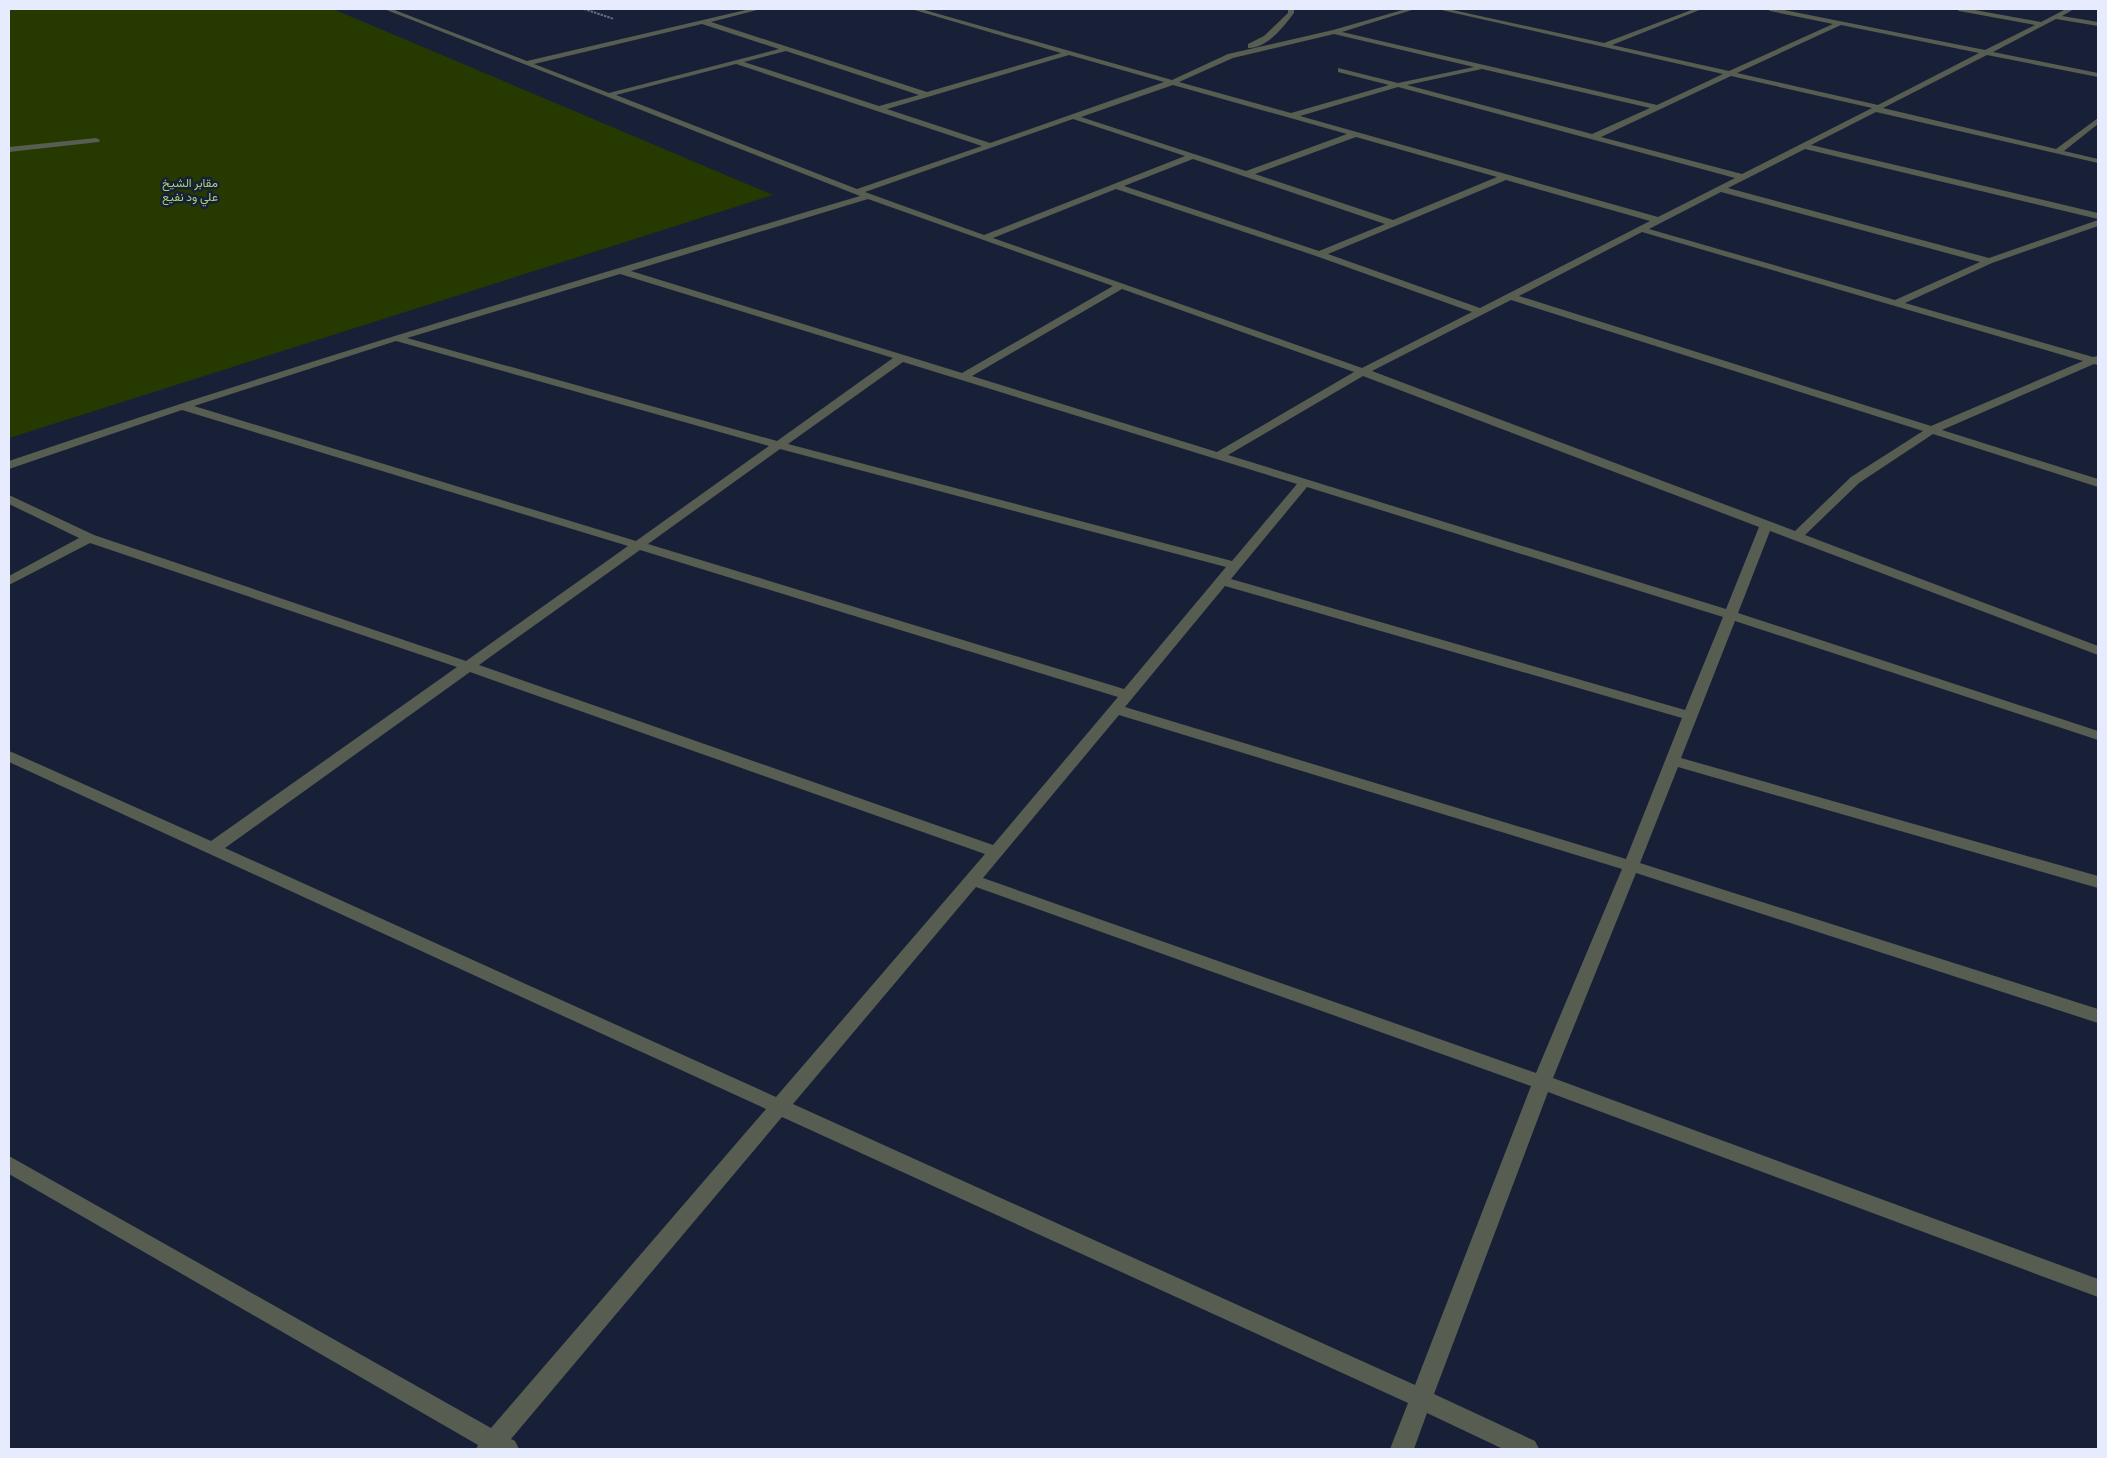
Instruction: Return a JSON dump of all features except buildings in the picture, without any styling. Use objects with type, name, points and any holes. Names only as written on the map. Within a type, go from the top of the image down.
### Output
[{"type":"street","points":[[387,9],[864,194],[1362,372],[2098,651]]},
{"type":"street","points":[[527,63],[758,9]]},
{"type":"street","points":[[914,9],[1658,220]]},
{"type":"street","points":[[928,12],[942,9]]},
{"type":"street","points":[[9,465],[182,406],[396,338],[622,271],[864,194],[991,146],[1173,82],[1267,38],[1291,13],[1291,9]]},
{"type":"street","points":[[1231,56],[1334,32],[1412,9]]},
{"type":"street","points":[[1440,9],[1877,108],[2098,161]]},
{"type":"street","points":[[1604,46],[1699,9]]},
{"type":"street","points":[[1770,9],[2098,75]]},
{"type":"street","points":[[1959,9],[2043,24]]},
{"type":"street","points":[[1218,456],[1362,372],[2071,9]]},
{"type":"street","points":[[2056,17],[2098,24]]},
{"type":"street","points":[[702,22],[928,94]]},
{"type":"street","points":[[1593,137],[1840,23]]},
{"type":"street","points":[[1334,32],[1657,107]]},
{"type":"street","points":[[609,95],[786,49]]},
{"type":"street","points":[[878,109],[1070,53]]},
{"type":"street","points":[[736,62],[991,146]]},
{"type":"street","points":[[1290,116],[1398,85],[1483,67]]},
{"type":"street","points":[[1341,70],[1743,177]]},
{"type":"street","points":[[1073,117],[1157,143],[1395,224]]},
{"type":"street","points":[[2058,151],[2098,121]]},
{"type":"street","points":[[1246,174],[1356,134]]},
{"type":"street","points":[[9,150],[96,140]]},
{"type":"street","points":[[1804,146],[2098,216]]},
{"type":"street","points":[[984,238],[1193,156]]},
{"type":"street","points":[[1319,254],[1395,224],[1504,177]]},
{"type":"street","points":[[1118,187],[1319,254],[1480,312]]},
{"type":"street","points":[[1720,188],[1989,261]]},
{"type":"street","points":[[1896,303],[1989,261],[2098,223]]},
{"type":"street","points":[[1641,229],[2097,360]]},
{"type":"street","points":[[622,271],[1730,615],[2098,736]]},
{"type":"street","points":[[963,377],[1121,286]]},
{"type":"street","points":[[1510,296],[2098,483]]},
{"type":"street","points":[[396,338],[778,445],[1236,566]]},
{"type":"street","points":[[213,848],[902,357]]},
{"type":"street","points":[[1796,537],[1855,480],[1932,430],[2097,360]]},
{"type":"street","points":[[182,406],[1127,695]]},
{"type":"street","points":[[9,1164],[497,1447],[1304,483]]},
{"type":"street","points":[[9,499],[89,538],[468,666],[996,852]]},
{"type":"street","points":[[1402,1449],[1542,1082],[1631,866],[1766,525]]},
{"type":"street","points":[[9,581],[89,538]]},
{"type":"street","points":[[1223,581],[1691,716]]},
{"type":"street","points":[[1116,709],[1631,866],[2098,1016]]},
{"type":"street","points":[[9,756],[1420,1398],[1527,1449]]},
{"type":"street","points":[[1673,761],[2098,882]]},
{"type":"street","points":[[973,880],[1542,1082],[2098,1288]]},
{"type":"green space","name":"مقابر الشيخ علي ود نفيع","points":[[9,9],[333,9],[773,195],[9,438]]}]
